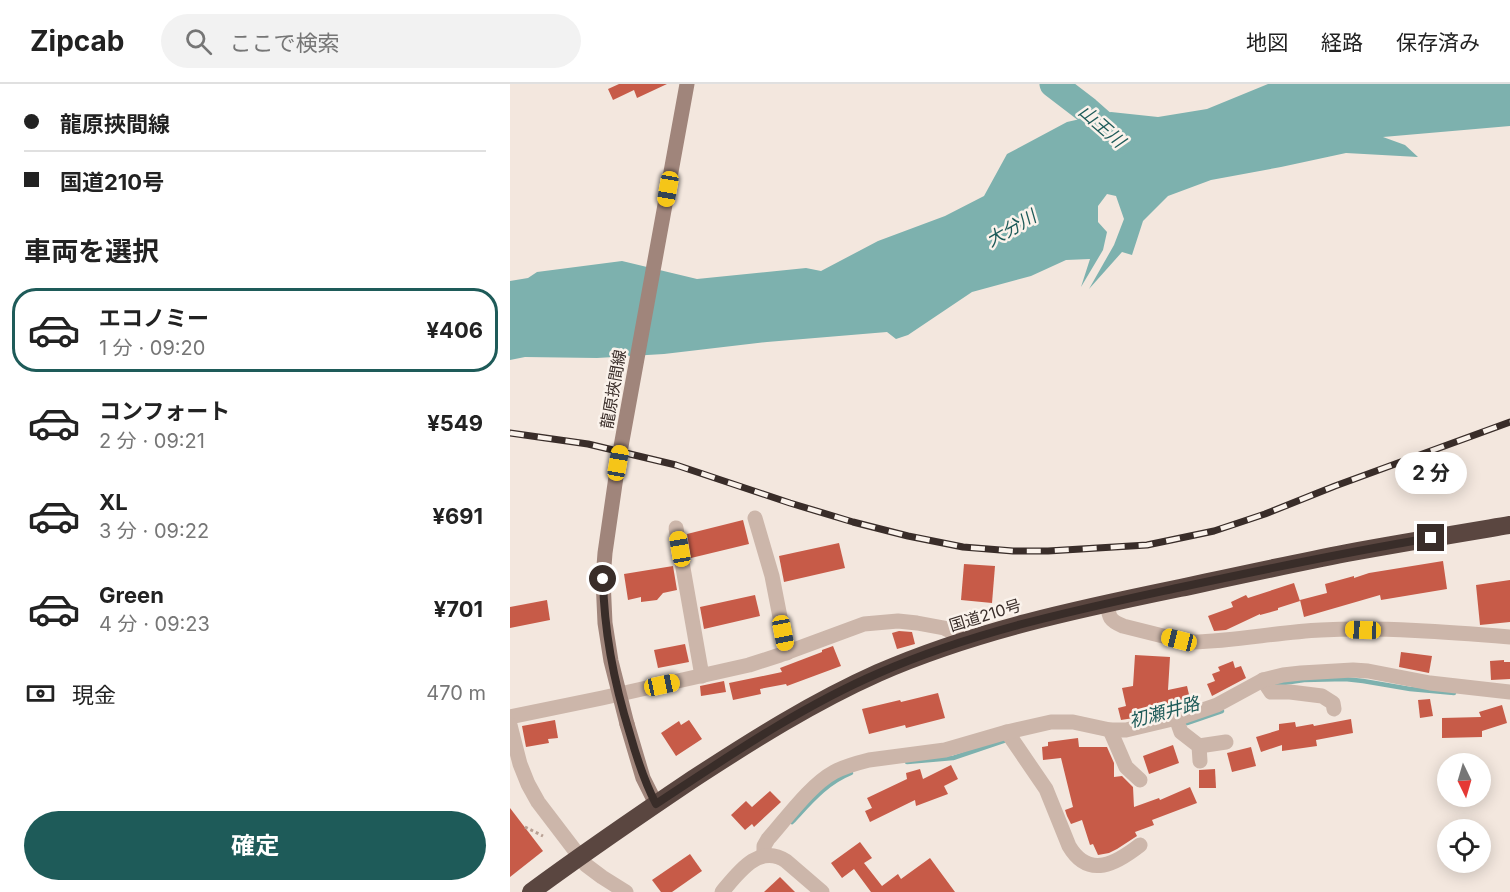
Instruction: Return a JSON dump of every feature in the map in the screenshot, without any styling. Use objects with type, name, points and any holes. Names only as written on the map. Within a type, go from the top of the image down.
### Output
[{"type":"highway","name":"国道210号","points":[[531,892],[656,804],[774,727],[822,700],[880,672],[967,639],[1107,603],[1346,553],[1510,525]]},
{"type":"main road","name":"龍原挾間線","points":[[656,804],[643,778],[611,661],[605,623],[603,579],[618,463],[687,84]]},
{"type":"street","points":[[755,518],[772,576],[787,652]]},
{"type":"street","points":[[676,528],[702,676]]},
{"type":"street","points":[[1107,603],[1111,620],[1123,626],[1193,642],[1343,629],[1510,637]]},
{"type":"street","points":[[510,717],[760,662],[859,625],[892,621],[910,622],[937,626],[967,639]]},
{"type":"street","points":[[764,855],[764,846],[768,839],[813,789],[833,773],[869,760],[945,750],[1033,725],[1067,721],[1110,730],[1126,730],[1176,718],[1226,701],[1263,680],[1301,673],[1360,670],[1430,683],[1510,692]]},
{"type":"street","points":[[1263,680],[1271,692],[1322,696],[1333,703],[1334,709]]},
{"type":"street","points":[[1176,718],[1181,732],[1200,754],[1226,742]]},
{"type":"street","points":[[510,725],[516,753],[528,784],[544,811],[593,872],[626,892]]},
{"type":"street","points":[[1110,730],[1126,767],[1140,780]]},
{"type":"street","points":[[1007,732],[1046,789],[1074,855],[1093,865],[1105,865],[1119,860],[1140,845]]},
{"type":"street","points":[[722,892],[748,864],[764,855],[779,857],[822,892]]},
{"type":"path","points":[[525,826],[542,834],[548,842]]},
{"type":"water","name":"大分川","points":[[1268,84],[1510,84],[1510,126],[1383,137],[1405,145],[1418,157],[1346,153],[1211,180],[1168,196],[1143,221],[1132,255],[1122,252],[1089,289],[1114,245],[1124,219],[1116,196],[1107,194],[1098,206],[1098,222],[1107,232],[1103,250],[1081,287],[1090,259],[1066,260],[1031,276],[972,292],[908,335],[896,339],[887,332],[767,342],[664,354],[597,358],[525,357],[510,360],[510,281],[528,278],[537,272],[622,261],[697,279],[806,268],[821,271],[878,241],[945,216],[984,196],[1007,154],[1067,122],[1111,112],[1158,117],[1207,109]]},
{"type":"building","points":[[619,84],[667,84],[637,98],[634,90],[613,100],[608,89]]},
{"type":"building","points":[[743,520],[749,544],[691,558],[687,534]]},
{"type":"building","points":[[839,543],[845,568],[784,582],[779,556]]},
{"type":"building","points":[[1443,561],[1447,589],[1381,600],[1380,595],[1304,617],[1300,600],[1327,593],[1325,584],[1369,573]]},
{"type":"building","points":[[964,564],[995,566],[992,603],[961,600]]},
{"type":"building","points":[[673,566],[677,590],[663,593],[657,600],[641,602],[641,597],[628,600],[624,574]]},
{"type":"building","points":[[1510,580],[1510,622],[1480,625],[1476,585]]},
{"type":"building","points":[[1294,583],[1300,601],[1260,614],[1226,630],[1214,631],[1208,616],[1233,607],[1231,602],[1246,595],[1248,598]]},
{"type":"building","points":[[755,595],[760,616],[704,629],[700,607]]},
{"type":"building","points":[[547,600],[550,620],[510,628],[510,607]]},
{"type":"building","points":[[912,632],[915,644],[897,649],[892,633]]},
{"type":"building","points":[[685,644],[689,662],[658,668],[654,650]]},
{"type":"building","points":[[833,646],[841,666],[787,686],[786,684],[760,689],[761,694],[733,700],[729,683],[782,672],[780,668]]},
{"type":"building","points":[[1401,652],[1432,656],[1429,673],[1399,667]]},
{"type":"building","points":[[1135,655],[1170,657],[1168,690],[1187,686],[1191,703],[1139,713],[1140,717],[1121,720],[1118,708],[1126,706],[1122,688],[1133,686]]},
{"type":"building","points":[[1504,660],[1504,662],[1510,662],[1510,679],[1491,680],[1490,661]]},
{"type":"building","points":[[1233,661],[1235,668],[1241,666],[1246,678],[1212,696],[1207,684],[1215,681],[1212,674],[1220,671],[1218,667]]},
{"type":"building","points":[[724,681],[726,692],[701,696],[700,686]]},
{"type":"building","points":[[938,693],[945,718],[869,734],[862,709]]},
{"type":"building","points":[[1430,699],[1433,716],[1420,718],[1418,700]]},
{"type":"building","points":[[1502,705],[1507,723],[1482,731],[1482,737],[1442,738],[1442,718],[1481,717],[1479,712]]},
{"type":"building","points":[[1351,719],[1353,733],[1316,740],[1317,746],[1282,751],[1282,745],[1261,752],[1256,737],[1279,730],[1279,724],[1295,722],[1296,727],[1313,724],[1314,726]]},
{"type":"building","points":[[555,720],[558,738],[548,739],[549,743],[526,747],[522,726]]},
{"type":"building","points":[[689,720],[702,739],[676,756],[661,733],[679,721],[681,725]]},
{"type":"building","points":[[1078,738],[1079,747],[1107,747],[1114,763],[1114,777],[1122,776],[1133,787],[1134,807],[1159,798],[1160,800],[1190,787],[1197,803],[1152,820],[1154,825],[1135,832],[1137,836],[1117,849],[1098,855],[1093,844],[1090,845],[1082,820],[1071,824],[1067,816],[1065,810],[1073,807],[1061,758],[1043,760],[1042,747],[1048,746],[1048,742]]},
{"type":"building","points":[[1173,745],[1179,763],[1149,774],[1143,756]]},
{"type":"building","points":[[1251,747],[1256,766],[1232,772],[1227,753]]},
{"type":"building","points":[[951,765],[958,779],[944,786],[948,794],[916,806],[915,800],[870,822],[865,811],[872,808],[867,798],[907,779],[906,773],[920,769],[923,779]]},
{"type":"building","points":[[1215,769],[1216,788],[1199,788],[1199,770]]},
{"type":"building","points":[[770,791],[781,802],[754,827],[752,824],[745,830],[731,815],[746,801],[752,807]]},
{"type":"building","points":[[510,808],[543,851],[510,877]]},
{"type":"building","points":[[860,842],[872,858],[864,863],[882,886],[898,874],[901,879],[930,858],[955,892],[871,892],[854,869],[842,878],[831,863]]},
{"type":"building","points":[[690,854],[702,871],[672,892],[661,892],[652,880]]},
{"type":"building","points":[[780,877],[795,892],[764,892]]},
{"type":"waterway","name":"山王川","points":[[1053,84],[1121,140]]},
{"type":"waterway","name":"初瀬井路","points":[[1277,684],[1304,680],[1345,679],[1454,693]]},
{"type":"waterway","name":"初瀬井路","points":[[1187,723],[1222,711]]},
{"type":"waterway","name":"初瀬井路","points":[[907,762],[953,758],[1009,739]]},
{"type":"waterway","name":"初瀬井路","points":[[792,822],[826,788],[851,773]]},
{"type":"railway","points":[[510,433],[588,444],[676,465],[790,503],[908,536],[963,547],[1048,551],[1147,545],[1214,531],[1510,422]]},
{"type":"route","points":[[603,579],[603,608],[617,689],[643,778],[656,804],[798,713],[880,672],[967,639],[1098,605],[1346,553],[1431,538]]}]
